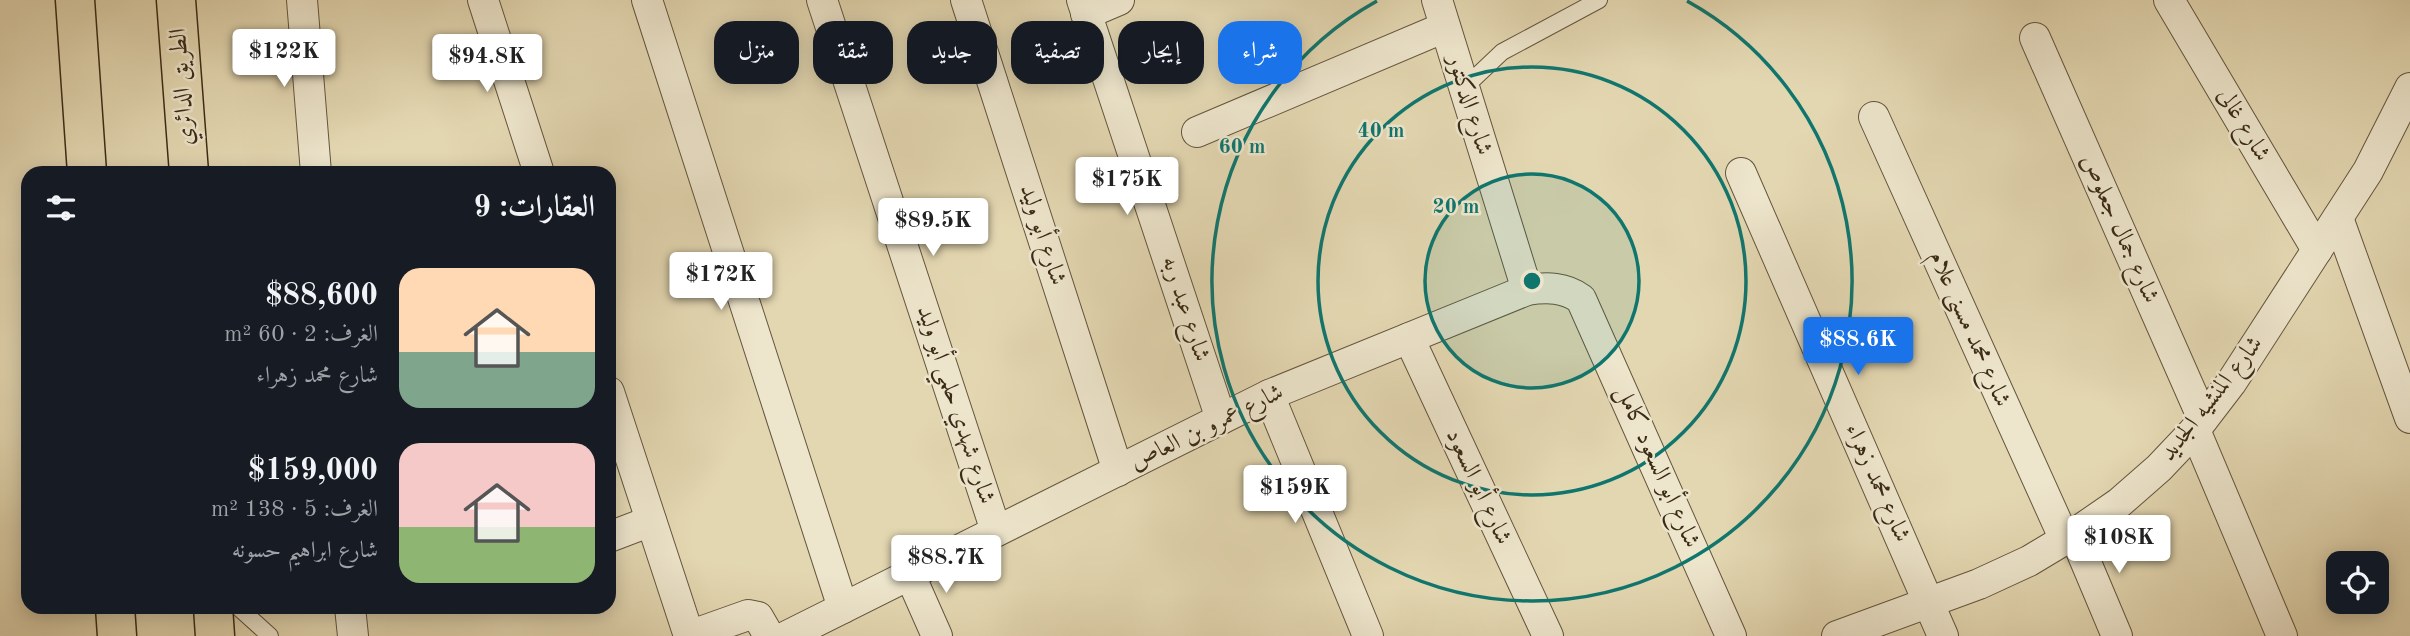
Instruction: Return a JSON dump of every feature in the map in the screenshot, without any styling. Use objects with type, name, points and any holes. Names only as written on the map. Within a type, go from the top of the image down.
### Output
[{"type":"highway","points":[[75,0],[87,166]]},
{"type":"highway","name":"الطريق الدائري","points":[[176,0],[189,166]]},
{"type":"highway","points":[[115,614],[117,636]]},
{"type":"highway","points":[[213,614],[215,636]]},
{"type":"street","points":[[302,0],[315,166]]},
{"type":"street","points":[[483,0],[537,166]]},
{"type":"street","points":[[646,0],[843,608]]},
{"type":"street","name":"شارع شهدي حلمي أبو وليد","points":[[822,0],[996,531]]},
{"type":"street","name":"شارع أبو وليد","points":[[966,0],[1118,471]]},
{"type":"street","points":[[1084,7],[1119,0]]},
{"type":"street","name":"شارع غالى","points":[[2169,0],[2317,250]]},
{"type":"street","name":"شارع عبد ربه","points":[[1084,7],[1221,419]]},
{"type":"street","points":[[1197,132],[1441,14]]},
{"type":"street","name":"شارع الدكتور","points":[[1441,14],[1527,290]]},
{"type":"street","name":"شارع جمال جعلوص","points":[[2035,38],[2199,425],[2282,636]]},
{"type":"street","name":"شارع المنشيه الجديد","points":[[1837,636],[1979,584],[2029,561],[2119,503],[2159,468],[2199,425],[2231,383],[2368,171],[2410,88]]},
{"type":"street","name":"شارع محمد مسنى علام","points":[[1874,117],[2117,636]]},
{"type":"street","name":"شارع محمد زهراء","points":[[1741,173],[1943,636]]},
{"type":"street","points":[[2339,218],[2410,418]]},
{"type":"street","name":"شارع عمرو بن العاص","points":[[787,636],[1269,396],[1527,290],[1540,288],[1570,291],[1581,299]]},
{"type":"street","name":"شارع أبو السعود كامل","points":[[1581,299],[1731,636]]},
{"type":"street","name":"شارع أبو السعود","points":[[1409,338],[1548,636]]},
{"type":"street","points":[[1269,396],[1368,636]]},
{"type":"street","points":[[616,413],[690,636],[748,615],[758,617],[769,636]]},
{"type":"street","points":[[616,534],[651,521]]},
{"type":"street","points":[[909,575],[937,636]]},
{"type":"street","points":[[351,614],[353,636]]},
{"type":"lane","points":[[1464,88],[1502,52],[1599,0]]},
{"type":"lane","points":[[246,614],[270,636]]}]
